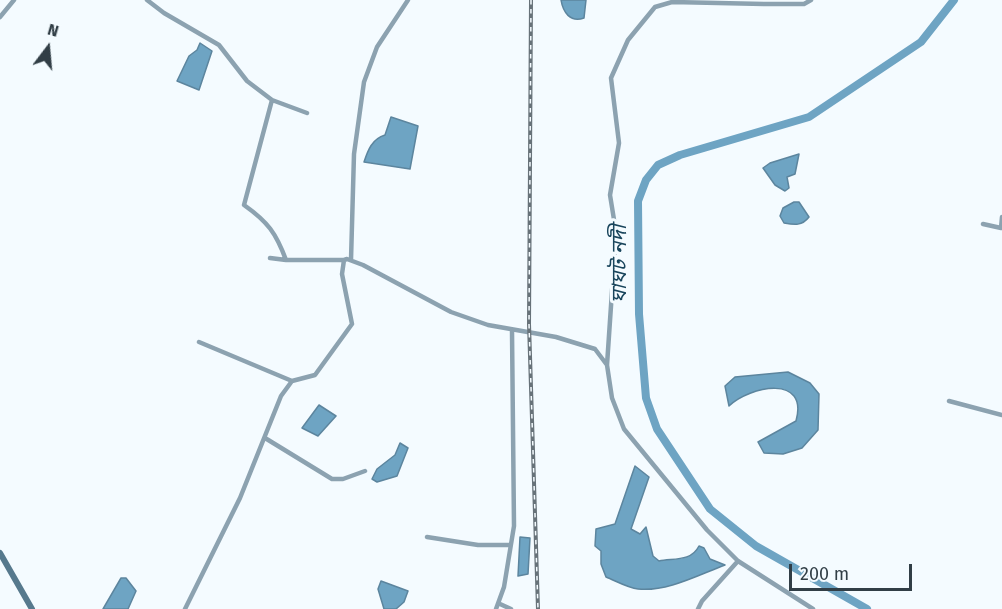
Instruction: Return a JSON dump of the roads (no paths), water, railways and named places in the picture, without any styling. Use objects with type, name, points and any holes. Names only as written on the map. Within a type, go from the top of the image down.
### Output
[{"type":"main road","points":[[0,553],[32,609]]},
{"type":"street","points":[[0,17],[15,0]]},
{"type":"street","points":[[147,0],[172,18],[219,45],[247,81],[272,100],[307,113]]},
{"type":"street","points":[[351,260],[354,154],[364,82],[377,46],[408,0]]},
{"type":"street","points":[[811,0],[804,4],[672,2],[655,7],[628,40],[611,78],[619,143],[610,195],[616,232],[608,365],[612,398],[624,429],[706,530],[738,561],[813,609]]},
{"type":"street","points":[[272,100],[244,205],[259,215],[277,235],[286,260]]},
{"type":"street","points":[[983,224],[1001,228],[1002,217]]},
{"type":"street","points":[[270,258],[351,260],[442,308],[512,331],[548,335],[595,349],[608,365]]},
{"type":"street","points":[[199,342],[292,381],[315,375],[352,324],[342,274],[344,260]]},
{"type":"street","points":[[496,609],[500,604],[514,526],[512,331]]},
{"type":"street","points":[[185,609],[222,536],[282,396],[292,381]]},
{"type":"street","points":[[949,401],[1002,416]]},
{"type":"street","points":[[265,438],[332,479],[343,479],[365,471]]},
{"type":"street","points":[[427,537],[478,544],[509,545]]},
{"type":"street","points":[[698,609],[702,601],[738,561]]},
{"type":"street","points":[[500,604],[511,609]]},
{"type":"water","points":[[561,0],[586,0],[584,18],[571,18],[563,9]]},
{"type":"water","points":[[200,43],[212,51],[199,90],[177,81],[189,56],[197,50]]},
{"type":"water","points":[[391,117],[418,126],[410,169],[364,162],[374,142],[385,135]]},
{"type":"water","points":[[799,154],[795,174],[787,177],[789,188],[785,191],[775,185],[763,168],[770,163]]},
{"type":"water","points":[[799,202],[809,217],[798,224],[784,223],[780,216],[783,208]]},
{"type":"water","points":[[788,372],[810,383],[819,394],[818,430],[802,448],[783,454],[764,453],[758,442],[796,421],[798,406],[794,396],[786,390],[775,388],[750,393],[729,406],[725,386],[735,377]]},
{"type":"water","points":[[319,405],[336,416],[318,436],[302,428]]},
{"type":"water","points":[[400,443],[408,448],[397,476],[377,482],[372,479],[377,469],[395,455]]},
{"type":"water","points":[[635,466],[649,477],[631,529],[640,534],[646,527],[653,556],[659,561],[687,557],[699,546],[704,548],[710,559],[725,565],[660,588],[638,589],[606,577],[601,564],[601,551],[595,546],[596,529],[615,524]]},
{"type":"water","points":[[520,537],[530,538],[528,574],[518,576]]},
{"type":"water","points":[[121,578],[126,578],[136,591],[128,609],[103,609]]},
{"type":"water","points":[[381,581],[408,591],[404,602],[396,609],[384,609],[378,589]]},
{"type":"waterway","name":"ঘাঘট নদী","points":[[867,609],[756,546],[710,509],[657,429],[646,398],[639,314],[638,201],[646,180],[658,165],[680,155],[809,117],[921,42],[954,0]]},
{"type":"railway","points":[[531,0],[529,324],[538,609]]}]
